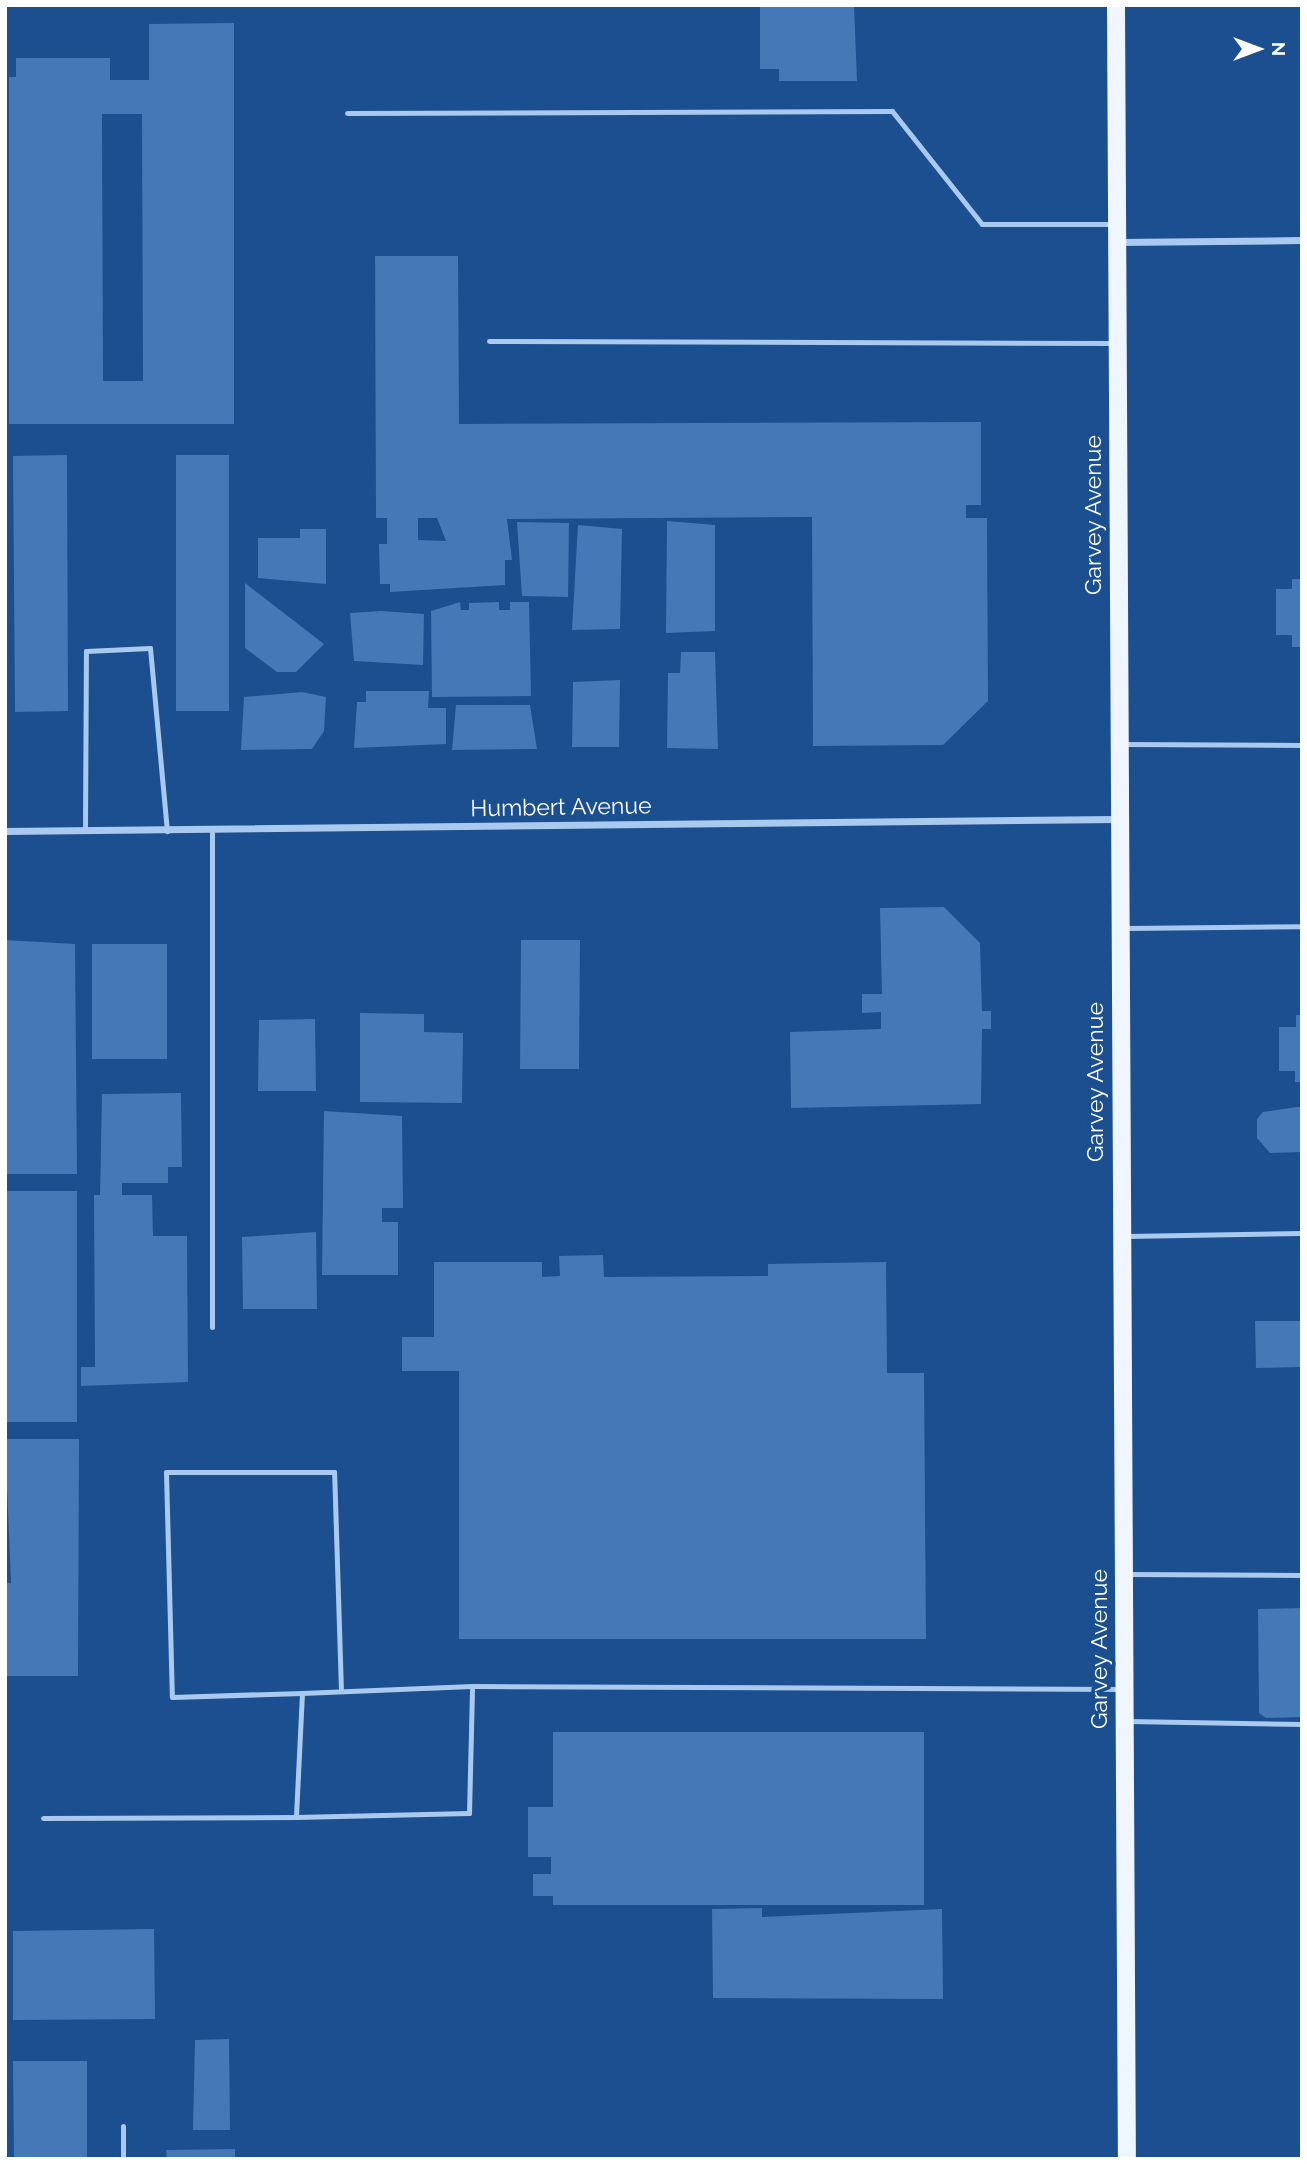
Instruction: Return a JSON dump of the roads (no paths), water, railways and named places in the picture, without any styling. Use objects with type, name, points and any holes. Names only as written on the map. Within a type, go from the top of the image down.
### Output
[{"type":"main road","name":"Garvey Avenue","points":[[1115,5],[1118,233],[1117,819],[1128,2159]]},
{"type":"street","points":[[1118,233],[1302,240]]},
{"type":"street","name":"Humbert Avenue","points":[[5,831],[212,831],[1117,819]]},
{"type":"lane","points":[[347,113],[892,111],[982,224],[1118,233]]},
{"type":"lane","points":[[489,341],[1117,343]]},
{"type":"lane","points":[[85,831],[86,651],[150,648],[167,831]]},
{"type":"lane","points":[[1117,744],[1302,745]]},
{"type":"lane","points":[[212,831],[212,1327]]},
{"type":"lane","points":[[1118,928],[1302,926]]},
{"type":"lane","points":[[1120,1236],[1302,1233]]},
{"type":"lane","points":[[341,1691],[334,1472],[166,1472],[172,1697],[302,1693],[472,1686],[1124,1689]]},
{"type":"lane","points":[[1123,1574],[1302,1575]]},
{"type":"lane","points":[[43,1818],[469,1813],[472,1686]]},
{"type":"lane","points":[[296,1817],[302,1693]]},
{"type":"lane","points":[[1124,1721],[1302,1724]]},
{"type":"lane","points":[[123,2126],[123,2159]]}]
